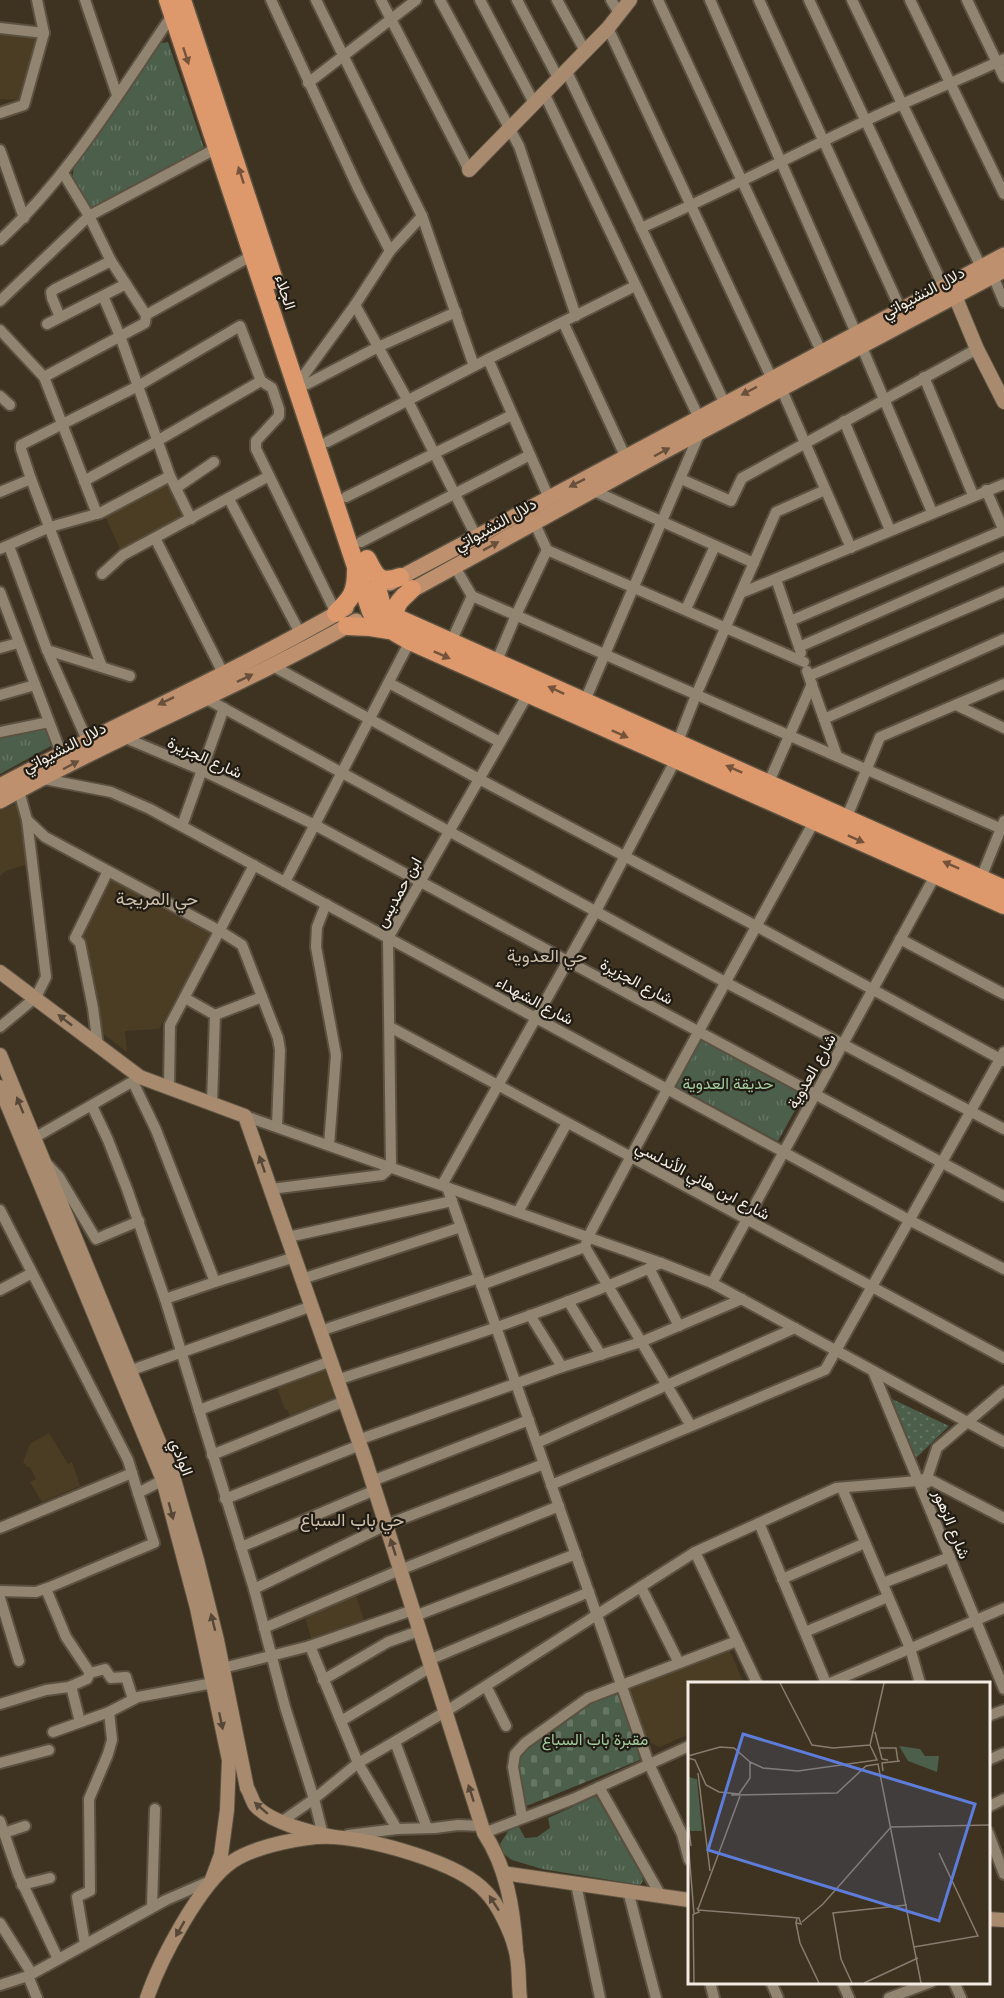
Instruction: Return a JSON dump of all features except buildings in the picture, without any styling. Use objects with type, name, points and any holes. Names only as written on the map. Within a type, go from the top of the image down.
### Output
[{"type":"highway","name":"الجلاء","points":[[174,5],[217,148],[253,255],[380,609]]},
{"type":"highway","name":"الجلاء","points":[[174,5],[237,162],[306,380],[346,497],[361,556]]},
{"type":"highway","points":[[361,556],[375,575],[381,579],[406,583],[395,610],[380,609]]},
{"type":"highway","points":[[361,556],[352,597],[341,620],[370,627],[380,609]]},
{"type":"highway","points":[[380,609],[410,641],[528,693],[768,784],[1004,889]]},
{"type":"highway","points":[[380,609],[584,703],[815,820],[1004,905]]},
{"type":"main road","points":[[469,170],[608,28],[630,0]]},
{"type":"main road","name":"دلال النشيواتي","points":[[0,801],[123,737],[271,665],[341,620],[380,609],[406,583],[477,536],[626,458],[700,425],[725,404],[777,384],[821,351],[859,339],[901,310],[993,271],[1004,255]]},
{"type":"main road","points":[[949,290],[1004,402]]},
{"type":"main road","name":"دلال النشيواتي","points":[[406,583],[455,567],[592,490],[700,425],[949,290]]},
{"type":"main road","points":[[0,786],[300,633],[341,620]]},
{"type":"main road","points":[[0,972],[36,997],[137,1079],[169,1087],[245,1116],[345,1401],[483,1829],[503,1873],[513,1910],[520,1998]]},
{"type":"main road","name":"الوادي","points":[[0,1055],[173,1476],[197,1560],[223,1668],[247,1788],[254,1804],[262,1811],[281,1822],[328,1836]]},
{"type":"main road","name":"الوادي","points":[[0,1087],[3,1103],[163,1480],[197,1608],[228,1760],[221,1855],[212,1880]]},
{"type":"main road","points":[[147,1998],[162,1959],[212,1880],[232,1861],[249,1853],[283,1843],[328,1836],[391,1847],[445,1864],[467,1876],[486,1891],[498,1908],[516,1949]]},
{"type":"main road","points":[[503,1873],[688,1900]]},
{"type":"main road","points":[[989,1919],[1004,1920]]},
{"type":"street","points":[[24,105],[44,33],[38,0]]},
{"type":"street","points":[[85,0],[117,95]]},
{"type":"street","points":[[271,0],[357,188],[390,251]]},
{"type":"street","points":[[316,0],[422,216],[474,366]]},
{"type":"street","points":[[381,0],[469,170]]},
{"type":"street","points":[[308,83],[416,0]]},
{"type":"street","points":[[440,0],[519,146],[576,316]]},
{"type":"street","points":[[480,0],[539,98],[635,286],[700,425],[681,479],[584,703]]},
{"type":"street","points":[[517,0],[562,74],[641,228],[725,404]]},
{"type":"street","points":[[557,0],[585,51]]},
{"type":"street","points":[[611,0],[620,14]]},
{"type":"street","points":[[658,0],[821,351]]},
{"type":"street","points":[[710,0],[859,339],[932,512]]},
{"type":"street","points":[[759,0],[901,310]]},
{"type":"street","points":[[810,0],[865,121],[949,290]]},
{"type":"street","points":[[852,0],[903,105],[993,271],[1004,302]]},
{"type":"street","points":[[910,0],[1004,194]]},
{"type":"street","points":[[967,0],[1000,61],[1004,77]]},
{"type":"street","points":[[0,240],[24,218],[63,173],[117,95],[174,5]]},
{"type":"street","points":[[0,28],[44,33]]},
{"type":"street","points":[[608,28],[690,206],[805,442],[851,548]]},
{"type":"street","points":[[641,228],[865,121],[1000,61]]},
{"type":"street","points":[[0,103],[24,105]]},
{"type":"street","points":[[0,113],[24,105]]},
{"type":"street","points":[[0,301],[89,216],[217,148]]},
{"type":"street","points":[[0,150],[24,218]]},
{"type":"street","points":[[45,377],[145,323],[146,315],[111,261],[89,216],[63,173]]},
{"type":"street","points":[[306,380],[390,251],[422,216]]},
{"type":"street","points":[[146,315],[253,255]]},
{"type":"street","points":[[60,317],[51,292],[111,261]]},
{"type":"street","points":[[47,324],[126,284]]},
{"type":"street","points":[[327,442],[488,358],[635,286]]},
{"type":"street","points":[[103,296],[120,336],[170,476],[190,519]]},
{"type":"street","points":[[355,305],[408,401],[477,536]]},
{"type":"street","points":[[306,380],[456,312]]},
{"type":"street","points":[[562,322],[626,458]]},
{"type":"street","points":[[102,667],[31,479],[21,445],[138,386],[240,326],[261,381],[272,388],[279,409],[279,416],[255,445],[341,620]]},
{"type":"street","points":[[0,330],[45,377],[97,514]]},
{"type":"street","points":[[681,479],[731,501],[742,478],[977,349]]},
{"type":"street","points":[[488,358],[549,498]]},
{"type":"street","points":[[924,377],[974,495]]},
{"type":"street","points":[[84,481],[261,381]]},
{"type":"street","points":[[0,396],[10,405]]},
{"type":"street","points":[[346,497],[512,415]]},
{"type":"street","points":[[844,421],[890,530]]},
{"type":"street","points":[[361,556],[455,494],[530,455]]},
{"type":"street","points":[[176,488],[214,462]]},
{"type":"street","points":[[87,740],[4,548],[50,527],[97,514],[170,476]]},
{"type":"street","points":[[102,574],[123,555],[269,476]]},
{"type":"street","points":[[0,492],[31,479]]},
{"type":"street","points":[[741,593],[1004,484]]},
{"type":"street","points":[[592,490],[754,563]]},
{"type":"street","points":[[444,1186],[535,1017],[596,911],[676,751],[696,695],[776,512],[825,490]]},
{"type":"street","points":[[790,621],[1004,530],[986,490]]},
{"type":"street","points":[[229,499],[300,633]]},
{"type":"street","points":[[534,522],[547,549],[804,662]]},
{"type":"street","points":[[155,538],[223,673]]},
{"type":"street","points":[[686,609],[715,546]]},
{"type":"street","points":[[496,663],[547,549]]},
{"type":"street","points":[[799,647],[1004,557]]},
{"type":"street","points":[[455,567],[472,596],[696,695],[1003,826],[981,878]]},
{"type":"street","points":[[776,579],[837,756]]},
{"type":"street","points":[[768,784],[811,680],[1004,592]]},
{"type":"street","points":[[451,642],[472,596]]},
{"type":"street","points":[[1,600],[61,753]]},
{"type":"street","points":[[824,719],[1004,639]]},
{"type":"street","points":[[285,882],[410,641]]},
{"type":"street","points":[[0,648],[18,643]]},
{"type":"street","points":[[47,650],[130,676]]},
{"type":"street","points":[[271,665],[872,990],[1003,1057],[825,1370],[551,1485]]},
{"type":"street","points":[[389,683],[501,742]]},
{"type":"street","points":[[846,819],[880,738],[1004,684]]},
{"type":"street","points":[[0,695],[35,685]]},
{"type":"street","name":"ابن حمديس","points":[[391,1167],[388,938],[528,693]]},
{"type":"street","points":[[205,698],[725,982],[1004,1129]]},
{"type":"street","points":[[956,705],[1004,728]]},
{"type":"street","points":[[182,826],[224,708]]},
{"type":"street","points":[[0,732],[49,722]]},
{"type":"street","name":"شارع الجزيرة","points":[[123,737],[202,770],[315,825],[1004,1196]]},
{"type":"street","name":"شارع الشهداء","points":[[44,778],[111,792],[150,809],[909,1220],[1004,1269]]},
{"type":"street","points":[[0,1027],[36,997],[46,977],[27,820],[19,790]]},
{"type":"street","points":[[27,820],[45,837],[242,945],[278,1038],[280,1050],[277,1126]]},
{"type":"street","points":[[320,1331],[480,1282],[586,1242],[697,1030],[815,820]]},
{"type":"street","points":[[169,1087],[170,1025],[254,865]]},
{"type":"street","points":[[98,1046],[80,943],[75,938],[108,871]]},
{"type":"street","name":"شارع العدوية","points":[[712,1283],[936,874]]},
{"type":"street","points":[[326,904],[317,927],[316,947],[336,1055],[329,1145]]},
{"type":"street","points":[[900,939],[1004,994]]},
{"type":"street","points":[[215,1015],[262,997]]},
{"type":"street","points":[[185,998],[215,1015]]},
{"type":"street","points":[[212,1103],[215,1015]]},
{"type":"street","name":"شارع ابن هاني الأندلسي","points":[[390,1027],[1004,1358]]},
{"type":"street","points":[[34,1138],[137,1079],[215,1282]]},
{"type":"street","points":[[92,1106],[108,1140],[139,1221],[183,1353],[225,1499],[254,1589],[285,1707],[328,1836],[396,1828],[458,1825],[483,1829],[522,1818],[573,1799],[688,1746]]},
{"type":"street","points":[[245,1116],[518,1212],[586,1242],[661,1263],[712,1283],[1004,1442]]},
{"type":"street","points":[[518,1212],[567,1123]]},
{"type":"street","points":[[41,1155],[58,1177],[96,1239],[139,1221]]},
{"type":"street","points":[[271,1189],[382,1175],[391,1167]]},
{"type":"street","points":[[444,1186],[452,1201],[649,1764],[682,1834],[688,1856]]},
{"type":"street","points":[[288,1237],[452,1201]]},
{"type":"street","points":[[0,1210],[128,1460],[154,1543],[36,1592],[0,1591]]},
{"type":"street","points":[[302,1279],[461,1227]]},
{"type":"street","points":[[586,1242],[607,1287],[691,1426]]},
{"type":"street","points":[[165,1299],[294,1257]]},
{"type":"street","points":[[337,1380],[530,1315],[607,1287],[661,1263]]},
{"type":"street","points":[[649,1268],[679,1326]]},
{"type":"street","points":[[0,1290],[32,1273]]},
{"type":"street","points":[[225,1499],[359,1443],[562,1367],[641,1342],[742,1299]]},
{"type":"street","points":[[568,1301],[601,1354]]},
{"type":"street","points":[[129,1371],[312,1306]]},
{"type":"street","points":[[530,1315],[562,1367]]},
{"type":"street","points":[[537,1443],[795,1328]]},
{"type":"street","points":[[199,1410],[331,1361]]},
{"type":"street","name":"شارع الزهور","points":[[873,1371],[923,1480],[928,1504],[1003,1684]]},
{"type":"street","points":[[923,1480],[938,1448],[1004,1391]]},
{"type":"street","points":[[212,1455],[345,1401]]},
{"type":"street","points":[[241,1547],[373,1486],[529,1420]]},
{"type":"street","points":[[254,1589],[386,1525],[544,1464]]},
{"type":"street","points":[[0,1528],[132,1473]]},
{"type":"street","points":[[138,1493],[163,1480]]},
{"type":"street","points":[[281,1822],[314,1799],[358,1763],[445,1712],[695,1552],[836,1488],[923,1480],[1004,1518]]},
{"type":"street","points":[[842,1488],[910,1648],[920,1682]]},
{"type":"street","points":[[264,1628],[559,1506]]},
{"type":"street","points":[[759,1523],[828,1682]]},
{"type":"street","points":[[782,1579],[865,1543]]},
{"type":"street","points":[[695,1552],[757,1682]]},
{"type":"street","points":[[223,1668],[310,1646],[414,1613],[576,1554]]},
{"type":"street","points":[[883,1583],[950,1557]]},
{"type":"street","points":[[640,1587],[679,1663]]},
{"type":"street","points":[[46,1588],[66,1636],[90,1673]]},
{"type":"street","points":[[341,1721],[430,1664],[589,1592]]},
{"type":"street","points":[[805,1632],[888,1597]]},
{"type":"street","points":[[0,1598],[19,1661]]},
{"type":"street","points":[[830,1682],[1004,1608]]},
{"type":"street","points":[[323,1680],[388,1642],[419,1631]]},
{"type":"street","points":[[522,1818],[513,1767],[515,1754],[519,1749],[588,1698],[737,1641]]},
{"type":"street","points":[[310,1646],[358,1763],[396,1828]]},
{"type":"street","points":[[0,1704],[46,1690],[70,1686],[87,1679],[90,1673],[105,1669],[111,1678],[126,1677],[133,1699]]},
{"type":"street","points":[[53,1732],[109,1712],[138,1697],[213,1683]]},
{"type":"street","points":[[70,1686],[80,1722]]},
{"type":"street","points":[[486,1686],[506,1726]]},
{"type":"street","points":[[989,1715],[1004,1710]]},
{"type":"street","points":[[86,1944],[76,1897],[90,1891],[88,1799],[112,1740],[109,1712]]},
{"type":"street","points":[[395,1742],[427,1828]]},
{"type":"street","points":[[0,1763],[49,1750]]},
{"type":"street","points":[[989,1759],[1004,1753]]},
{"type":"street","points":[[599,1787],[661,1896]]},
{"type":"street","points":[[989,1806],[1004,1799]]},
{"type":"street","points":[[152,1907],[155,1809]]},
{"type":"street","points":[[0,1821],[4,1833],[5,1852],[58,1959]]},
{"type":"street","points":[[4,1833],[25,1826]]},
{"type":"street","points":[[991,1851],[1004,1874]]},
{"type":"street","points":[[22,1884],[50,1878]]},
{"type":"street","points":[[0,1985],[30,1975],[152,1907],[212,1880]]},
{"type":"street","points":[[576,1884],[600,1998]]},
{"type":"street","points":[[628,1891],[656,1998]]},
{"type":"street","points":[[0,1923],[30,1975],[37,1998]]},
{"type":"street","points":[[710,1983],[714,1998]]},
{"type":"street","points":[[771,1983],[778,1998]]},
{"type":"street","points":[[842,1983],[849,1998]]},
{"type":"street","points":[[889,1998],[928,1983]]},
{"type":"street","points":[[954,1983],[961,1998]]},
{"type":"shaded area","points":[[0,34],[38,36],[22,100],[0,99]]},
{"type":"shaded area","points":[[165,482],[170,485],[184,519],[121,551],[104,514]]},
{"type":"shaded area","points":[[18,803],[28,864],[6,871],[0,876],[0,811]]},
{"type":"shaded area","points":[[112,879],[212,934],[159,1029],[125,1031],[127,1052],[102,1033],[83,942],[79,938]]},
{"type":"shaded area","points":[[327,1367],[339,1399],[290,1417],[276,1385]]},
{"type":"shaded area","points":[[49,1433],[68,1464],[72,1462],[80,1486],[42,1502],[30,1482],[36,1479],[30,1467],[23,1462],[30,1444]]},
{"type":"shaded area","points":[[355,1593],[365,1623],[312,1641],[304,1614]]},
{"type":"shaded area","points":[[729,1649],[744,1682],[688,1682],[688,1734],[660,1747],[644,1740],[627,1692],[629,1689]]},
{"type":"green space","points":[[168,42],[204,148],[91,209],[72,180],[74,167],[152,45]]},
{"type":"green space","points":[[46,728],[51,746],[0,774],[0,736]]},
{"type":"green space","name":"حديقة العدوية","points":[[698,1035],[804,1094],[778,1141],[674,1085]]},
{"type":"green space","points":[[892,1399],[949,1426],[916,1458]]},
{"type":"green space","name":"مقبرة باب السباع","points":[[620,1692],[640,1760],[524,1807],[518,1761],[526,1748],[589,1700]]},
{"type":"green space","points":[[596,1796],[642,1876],[643,1881],[640,1885],[542,1869],[512,1860],[502,1853],[500,1844],[510,1828],[518,1825],[525,1838],[537,1837],[550,1828],[548,1818]]},
{"type":"district","name":"حي المريجة","points":[[157,898]]},
{"type":"district","name":"حي العدوية","points":[[547,955]]},
{"type":"district","name":"حي باب السباع","points":[[352,1519]]}]
